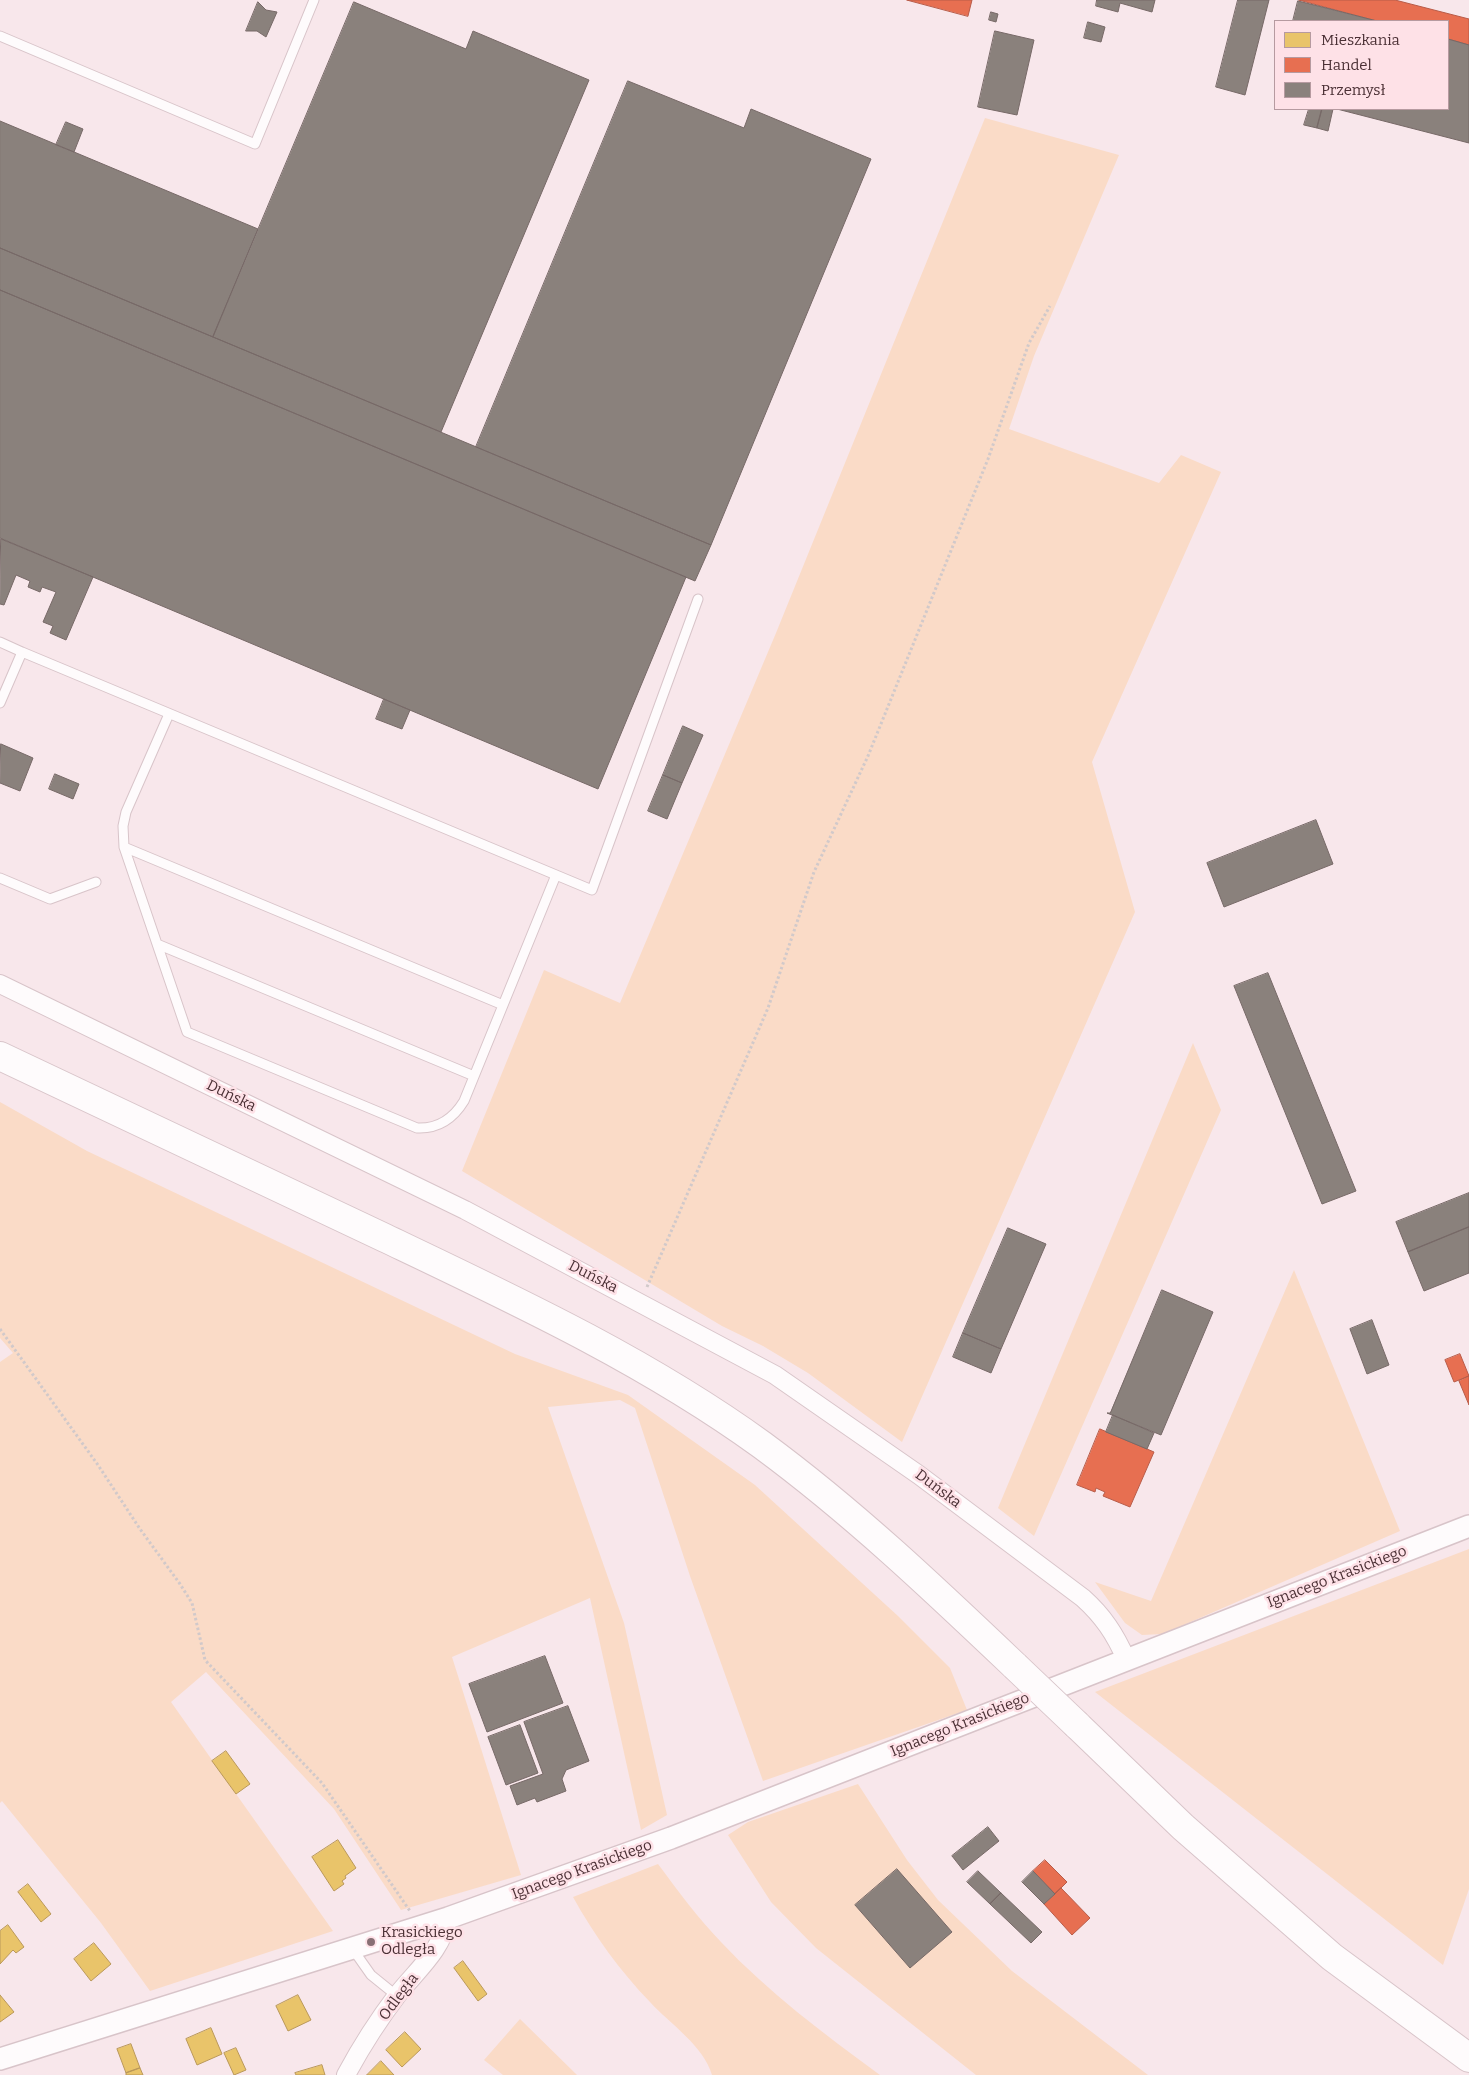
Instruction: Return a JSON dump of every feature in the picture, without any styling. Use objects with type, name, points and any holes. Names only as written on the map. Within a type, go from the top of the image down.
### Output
[{"type":"main road","points":[[0,1056],[543,1313],[660,1378],[761,1444],[832,1499],[901,1558],[1183,1827],[1332,1957],[1469,2058]]},
{"type":"street","name":"Duńska","points":[[0,984],[439,1197],[641,1302],[796,1387],[919,1475],[1083,1598],[1102,1615],[1116,1635],[1126,1659]]},
{"type":"street","name":"Ignacego Krasickiego","points":[[0,2059],[448,1918],[671,1838],[1469,1526]]},
{"type":"street","name":"Odległa","points":[[346,2075],[355,2058],[397,1996],[434,1952],[445,1935],[448,1918]]},
{"type":"lane","points":[[0,36],[255,144],[314,0]]},
{"type":"lane","points":[[0,642],[592,890],[698,599]]},
{"type":"lane","points":[[0,703],[22,652]]},
{"type":"lane","points":[[169,714],[126,812],[123,826],[124,847],[187,1032],[417,1128],[428,1129],[438,1126],[450,1118],[464,1101],[556,875]]},
{"type":"lane","points":[[124,847],[503,1005]]},
{"type":"lane","points":[[0,878],[50,899],[96,882]]},
{"type":"lane","points":[[158,944],[474,1076]]},
{"type":"lane","points":[[352,1948],[371,1976],[397,1996]]},
{"type":"path","points":[[641,1302],[768,1008],[814,872],[868,756],[988,458],[1029,343],[1050,306]]},
{"type":"path","points":[[0,1329],[98,1465],[140,1529],[180,1584],[192,1604],[205,1660],[322,1783],[420,1926]]},
{"type":"shaded area","points":[[985,118],[1119,155],[1034,356],[1009,429],[1159,483],[1181,455],[1221,472],[1092,762],[1135,912],[902,1442],[808,1373],[763,1346],[722,1326],[462,1171],[544,970],[620,1003],[776,633]]},
{"type":"shaded area","points":[[1193,1043],[1221,1110],[1034,1536],[998,1508]]},
{"type":"shaded area","points":[[0,1102],[87,1151],[515,1354],[628,1395],[755,1485],[898,1616],[950,1668],[967,1710],[763,1781],[690,1576],[635,1408],[620,1400],[548,1407],[624,1623],[667,1815],[641,1830],[590,1598],[452,1657],[521,1875],[401,1910],[334,1809],[206,1672],[171,1702],[333,1931],[150,1991],[101,1923],[2,1801],[0,1803],[0,1362],[13,1353],[0,1338]]},
{"type":"shaded area","points":[[1294,1270],[1400,1531],[1163,1634],[1142,1635],[1125,1623],[1095,1582],[1151,1601]]},
{"type":"shaded area","points":[[1469,1549],[1469,1889],[1443,1965],[1095,1692]]},
{"type":"shaded area","points":[[858,1784],[907,1860],[938,1900],[1012,1971],[1148,2075],[976,2075],[816,1948],[771,1902],[728,1835],[748,1822]]},
{"type":"shaded area","points":[[658,1864],[704,1923],[739,1960],[797,2012],[880,2075],[712,2075],[702,2054],[650,2002],[618,1965],[573,1897]]},
{"type":"shaded area","points":[[520,2019],[577,2075],[503,2075],[484,2060]]},
{"type":"building: Mieszkania","points":[[226,1751],[250,1784],[236,1794],[212,1761]]},
{"type":"building: Mieszkania","points":[[338,1840],[356,1868],[345,1876],[346,1878],[342,1881],[344,1884],[334,1891],[312,1857]]},
{"type":"building: Mieszkania","points":[[28,1884],[51,1914],[41,1922],[18,1892]]},
{"type":"building: Mieszkania","points":[[8,1925],[24,1947],[16,1953],[13,1950],[0,1964],[0,1931]]},
{"type":"building: Mieszkania","points":[[94,1943],[111,1964],[91,1981],[74,1959]]},
{"type":"building: Mieszkania","points":[[463,1961],[487,1994],[478,2001],[454,1968]]},
{"type":"building: Mieszkania","points":[[0,1995],[14,2012],[0,2022]]},
{"type":"building: Mieszkania","points":[[298,1995],[311,2020],[288,2031],[276,2006]]},
{"type":"building: Mieszkania","points":[[211,2028],[222,2054],[197,2065],[186,2039]]},
{"type":"building: Mieszkania","points":[[405,2032],[421,2049],[402,2067],[386,2050]]},
{"type":"building: Mieszkania","points":[[131,2044],[140,2068],[126,2073],[117,2049]]},
{"type":"building: Mieszkania","points":[[236,2048],[246,2070],[234,2075],[224,2053]]},
{"type":"building: Mieszkania","points":[[381,2061],[394,2075],[367,2075]]},
{"type":"building: Mieszkania","points":[[322,2065],[325,2075],[296,2075],[295,2073]]},
{"type":"building: Mieszkania","points":[[140,2068],[143,2075],[126,2075],[126,2073]]},
{"type":"building: Handel","points":[[907,0],[972,0],[968,16]]},
{"type":"building: Handel","points":[[1299,0],[1395,0],[1469,19],[1469,45],[1449,39],[1449,20],[1373,20]]},
{"type":"building: Handel","points":[[1460,1354],[1469,1376],[1454,1382],[1445,1360]]},
{"type":"building: Handel","points":[[1469,1376],[1469,1405],[1459,1381]]},
{"type":"building: Handel","points":[[1100,1429],[1154,1452],[1130,1507],[1103,1496],[1105,1492],[1096,1488],[1095,1492],[1077,1485]]},
{"type":"building: Handel","points":[[1045,1860],[1067,1882],[1055,1894],[1033,1871]]},
{"type":"building: Handel","points":[[1061,1888],[1090,1918],[1072,1935],[1044,1904]]},
{"type":"building: Przemysł","points":[[1097,0],[1155,0],[1152,12],[1120,3],[1118,12],[1096,6]]},
{"type":"building: Przemysł","points":[[1238,0],[1269,0],[1245,95],[1216,87]]},
{"type":"building: Przemysł","points":[[1298,1],[1373,20],[1293,20]]},
{"type":"building: Przemysł","points":[[258,2],[266,10],[277,12],[266,37],[257,31],[246,31]]},
{"type":"building: Przemysł","points":[[354,2],[466,49],[473,31],[589,80],[441,432],[213,337]]},
{"type":"building: Przemysł","points":[[991,12],[998,14],[996,22],[989,20]]},
{"type":"building: Przemysł","points":[[1088,22],[1105,27],[1101,42],[1084,38]]},
{"type":"building: Przemysł","points":[[995,31],[1034,40],[1017,115],[978,107]]},
{"type":"building: Przemysł","points":[[1449,39],[1469,45],[1469,143],[1341,110],[1449,110]]},
{"type":"building: Przemysł","points":[[628,81],[744,128],[751,109],[871,159],[711,545],[476,447]]},
{"type":"building: Przemysł","points":[[1309,110],[1322,110],[1317,128],[1304,125]]},
{"type":"building: Przemysł","points":[[1322,110],[1333,110],[1328,131],[1317,128]]},
{"type":"building: Przemysł","points":[[0,121],[258,229],[213,337],[0,248]]},
{"type":"building: Przemysł","points":[[66,122],[83,129],[74,152],[56,145]]},
{"type":"building: Przemysł","points":[[0,248],[711,545],[695,581],[0,290]]},
{"type":"building: Przemysł","points":[[0,290],[686,577],[598,789],[0,538]]},
{"type":"building: Przemysł","points":[[1,539],[93,577],[66,640],[50,633],[53,626],[43,622],[56,592],[42,587],[40,592],[28,587],[30,581],[16,575],[4,605],[0,604]]},
{"type":"building: Przemysł","points":[[384,699],[410,710],[402,729],[376,719]]},
{"type":"building: Przemysł","points":[[683,726],[703,735],[682,783],[663,775]]},
{"type":"building: Przemysł","points":[[1,744],[33,758],[20,791],[0,783]]},
{"type":"building: Przemysł","points":[[55,774],[79,784],[73,799],[49,789]]},
{"type":"building: Przemysł","points":[[663,775],[682,783],[667,819],[648,811]]},
{"type":"building: Przemysł","points":[[1316,820],[1333,864],[1224,907],[1207,863]]},
{"type":"building: Przemysł","points":[[1268,973],[1356,1191],[1322,1204],[1234,986]]},
{"type":"building: Przemysł","points":[[1469,1193],[1469,1227],[1408,1252],[1396,1222]]},
{"type":"building: Przemysł","points":[[1469,1227],[1469,1273],[1424,1291],[1408,1252]]},
{"type":"building: Przemysł","points":[[1008,1228],[1046,1244],[1001,1349],[963,1333]]},
{"type":"building: Przemysł","points":[[1162,1290],[1213,1312],[1161,1435],[1107,1413],[1110,1413]]},
{"type":"building: Przemysł","points":[[1372,1320],[1389,1365],[1367,1374],[1350,1329]]},
{"type":"building: Przemysł","points":[[963,1333],[1001,1349],[991,1373],[953,1357]]},
{"type":"building: Przemysł","points":[[1113,1415],[1154,1433],[1147,1449],[1106,1432]]},
{"type":"building: Przemysł","points":[[545,1656],[563,1703],[487,1732],[469,1684]]},
{"type":"building: Przemysł","points":[[568,1706],[589,1761],[566,1770],[562,1779],[566,1791],[537,1802],[535,1798],[517,1805],[510,1786],[543,1774],[524,1722]]},
{"type":"building: Przemysł","points":[[520,1725],[538,1773],[506,1785],[488,1737]]},
{"type":"building: Przemysł","points":[[988,1827],[999,1841],[963,1870],[952,1856]]},
{"type":"building: Przemysł","points":[[897,1869],[952,1932],[910,1968],[855,1905]]},
{"type":"building: Przemysł","points":[[978,1871],[1001,1893],[990,1904],[967,1882]]},
{"type":"building: Przemysł","points":[[1033,1871],[1055,1894],[1044,1904],[1022,1882]]},
{"type":"building: Przemysł","points":[[1001,1893],[1042,1932],[1031,1943],[990,1904]]},
{"type":"place","name":"Krasickiego Odległa","points":[[371,1942]]}]
